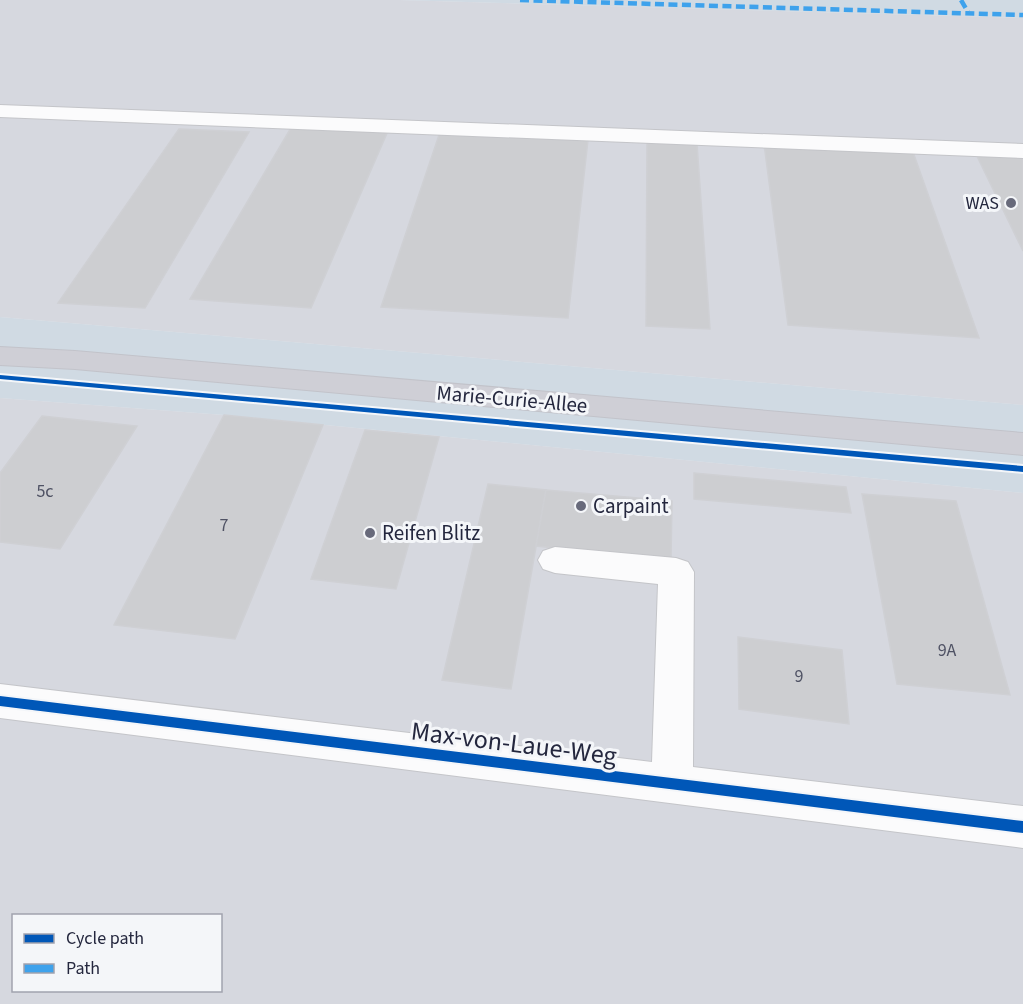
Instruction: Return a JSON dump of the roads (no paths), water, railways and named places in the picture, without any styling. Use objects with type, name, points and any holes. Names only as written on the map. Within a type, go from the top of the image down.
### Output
[{"type":"main road","name":"Marie-Curie-Allee","points":[[0,356],[75,360],[1023,444]]},
{"type":"street","points":[[0,127],[15,119],[9,112]]},
{"type":"street","points":[[9,112],[1023,151]]},
{"type":"street","points":[[555,560],[676,572],[672,784]]},
{"type":"street","name":"Max-von-Laue-Weg","points":[[0,701],[1023,827]]},
{"type":"place","name":"WAS","points":[[1011,203]]},
{"type":"place","name":"Carpaint","points":[[581,506]]},
{"type":"place","name":"Reifen Blitz","points":[[370,533]]}]
